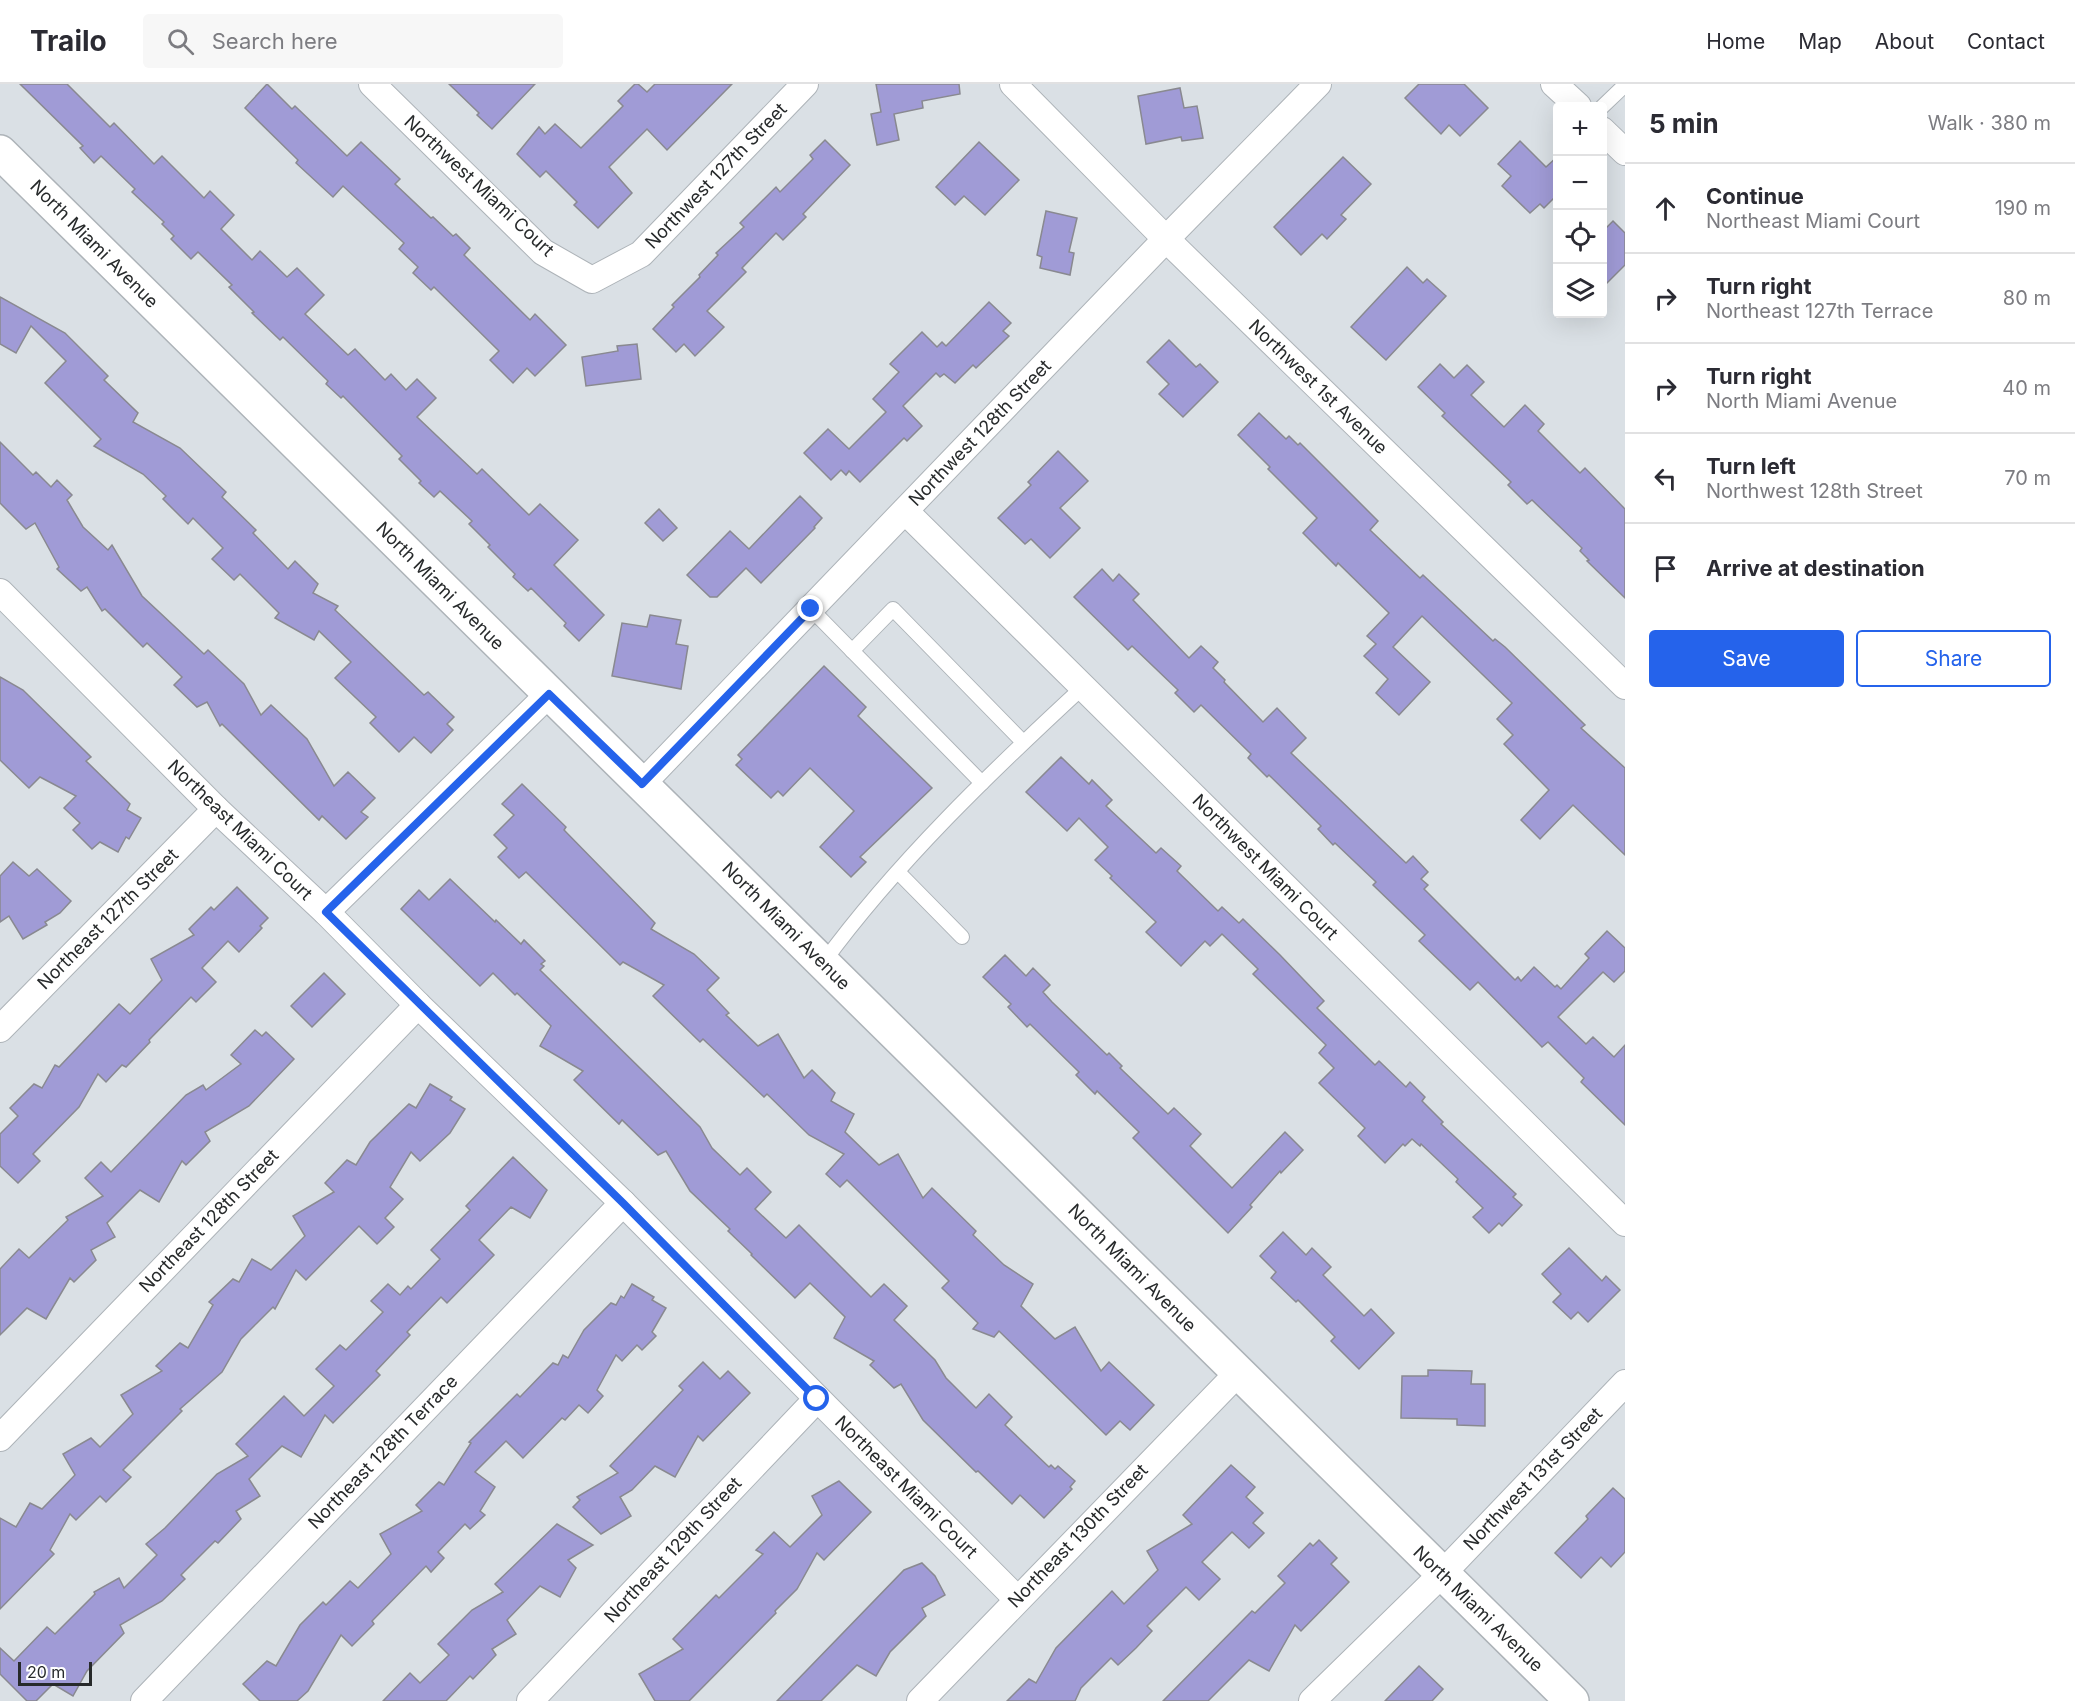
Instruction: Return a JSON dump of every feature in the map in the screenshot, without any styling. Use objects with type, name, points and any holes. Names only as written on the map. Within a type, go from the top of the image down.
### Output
[{"type":"street","name":"Northwest Miami Court","points":[[372,84],[543,252],[592,280]]},
{"type":"street","name":"Northwest 127th Street","points":[[592,280],[641,254],[805,84]]},
{"type":"street","name":"Northwest 1st Avenue","points":[[1013,84],[1166,239],[1625,686]]},
{"type":"street","name":"Northwest 128th Street","points":[[642,784],[1318,84]]},
{"type":"street","points":[[1554,84],[1574,102]]},
{"type":"street","points":[[1607,135],[1625,152]]},
{"type":"street","name":"North Miami Avenue","points":[[0,152],[1572,1701]]},
{"type":"street","name":"Northwest Miami Court","points":[[905,511],[1625,1223]]},
{"type":"street","name":"Northeast Miami Court","points":[[0,592],[216,809],[326,912],[418,1005],[623,1203],[1017,1599]]},
{"type":"street","points":[[326,912],[549,694]]},
{"type":"street","name":"Northeast 127th Street","points":[[5,1014],[216,809]]},
{"type":"street","name":"Northeast 128th Street","points":[[0,1438],[418,1005]]},
{"type":"street","name":"Northeast 128th Terrace","points":[[144,1701],[623,1203]]},
{"type":"street","name":"Northeast 130th Street","points":[[920,1701],[1238,1372]]},
{"type":"street","name":"Northwest 131st Street","points":[[1312,1701],[1442,1574],[1625,1383]]},
{"type":"street","name":"Northeast 129th Street","points":[[530,1701],[817,1399]]},
{"type":"lane","points":[[1607,102],[1625,85]]},
{"type":"lane","points":[[811,609],[982,783]]},
{"type":"lane","points":[[852,651],[892,609],[1023,742]]},
{"type":"lane","points":[[823,963],[850,927],[898,872],[1023,742],[1083,687]]},
{"type":"lane","points":[[898,872],[962,938]]},
{"type":"building","points":[[20,84],[67,84],[110,127],[114,123],[154,164],[162,156],[204,198],[210,191],[234,215],[221,229],[252,260],[260,251],[287,277],[297,268],[324,295],[305,314],[348,355],[355,349],[385,380],[391,374],[406,390],[417,379],[436,398],[417,417],[477,474],[482,469],[529,515],[540,504],[578,540],[554,565],[604,615],[579,641],[564,626],[566,623],[531,588],[528,591],[513,577],[515,574],[469,524],[472,521],[440,491],[434,497],[419,483],[421,481],[399,459],[402,456],[343,396],[341,398],[326,384],[328,381],[283,337],[280,340],[252,313],[254,312],[229,287],[232,285],[198,252],[191,259],[171,239],[174,236],[162,224],[164,222],[132,192],[135,189],[101,156],[94,163],[80,148],[83,146]]},
{"type":"building","points":[[267,84],[292,109],[295,106],[347,156],[361,142],[400,179],[395,184],[431,218],[433,217],[453,236],[456,234],[470,248],[464,255],[530,320],[535,314],[566,345],[535,376],[527,368],[513,383],[490,360],[499,351],[434,287],[431,290],[413,273],[418,267],[399,249],[404,243],[343,186],[333,197],[296,163],[298,160],[245,108]]},
{"type":"building","points":[[449,84],[535,84],[492,129]]},
{"type":"building","points":[[635,84],[647,92],[655,84],[732,84],[667,150],[647,129],[609,167],[632,193],[598,228],[574,205],[577,202],[546,171],[540,177],[517,154],[539,127],[545,134],[555,124],[581,148],[623,106],[618,101]]},
{"type":"building","points":[[876,84],[959,84],[960,94],[922,101],[923,108],[894,114],[899,140],[877,145],[871,114],[881,112]]},
{"type":"building","points":[[1419,84],[1464,84],[1488,108],[1460,136],[1449,125],[1441,134],[1405,98]]},
{"type":"building","points":[[1180,88],[1184,108],[1197,106],[1203,138],[1182,141],[1181,137],[1146,144],[1138,96]]},
{"type":"building","points":[[825,140],[850,165],[803,214],[806,217],[783,240],[776,233],[742,268],[746,272],[707,311],[724,327],[695,356],[684,344],[676,352],[653,329],[674,307],[672,305],[700,277],[699,275],[718,255],[716,253],[744,227],[740,223],[776,187],[780,192],[813,159],[810,155]]},
{"type":"building","points":[[1520,141],[1546,167],[1553,161],[1553,199],[1544,208],[1540,204],[1530,213],[1502,186],[1511,176],[1498,164]]},
{"type":"building","points":[[979,142],[1019,180],[985,215],[964,196],[955,205],[936,187]]},
{"type":"building","points":[[1343,157],[1371,184],[1341,215],[1346,219],[1327,239],[1322,234],[1301,255],[1274,227]]},
{"type":"building","points":[[1046,211],[1077,218],[1069,252],[1074,253],[1070,275],[1040,268],[1042,257],[1037,255]]},
{"type":"building","points":[[1613,221],[1625,233],[1625,265],[1607,283],[1607,264],[1607,227]]},
{"type":"building","points":[[1407,267],[1423,283],[1427,279],[1446,296],[1386,360],[1351,327]]},
{"type":"building","points":[[0,297],[65,333],[108,376],[104,380],[138,413],[133,422],[180,448],[226,492],[222,497],[256,530],[253,533],[288,569],[295,561],[318,584],[313,593],[338,606],[335,610],[424,695],[428,692],[454,717],[447,724],[453,730],[431,753],[414,737],[399,752],[370,723],[376,717],[335,678],[351,662],[319,631],[314,640],[275,618],[279,613],[240,574],[234,580],[212,559],[223,548],[193,518],[188,524],[163,499],[166,496],[143,474],[94,446],[101,439],[45,383],[66,361],[31,326],[16,353],[0,344]]},
{"type":"building","points":[[989,302],[1011,323],[1003,331],[1009,336],[976,368],[973,365],[955,383],[944,374],[940,377],[936,373],[903,406],[922,426],[907,441],[904,438],[860,482],[849,471],[846,475],[841,470],[831,480],[804,453],[828,429],[849,449],[886,412],[873,399],[899,372],[890,364],[922,332],[937,347],[942,342],[946,346]]},
{"type":"building","points":[[1169,340],[1196,367],[1200,364],[1218,382],[1183,417],[1159,394],[1169,384],[1147,362]]},
{"type":"building","points":[[637,344],[641,379],[586,386],[582,357],[618,351],[617,346]]},
{"type":"building","points":[[1440,364],[1454,378],[1467,365],[1484,382],[1471,395],[1504,427],[1525,405],[1544,424],[1538,431],[1580,473],[1585,468],[1625,509],[1625,598],[1587,561],[1589,560],[1580,551],[1582,548],[1532,500],[1527,504],[1508,485],[1511,482],[1442,416],[1445,413],[1418,387]]},
{"type":"building","points":[[1259,413],[1286,439],[1289,436],[1298,445],[1300,443],[1378,521],[1370,530],[1420,578],[1423,575],[1493,641],[1495,639],[1505,647],[1585,725],[1581,728],[1625,768],[1625,855],[1573,805],[1540,839],[1521,820],[1549,790],[1504,744],[1513,735],[1497,719],[1512,703],[1422,616],[1393,647],[1430,682],[1399,715],[1376,693],[1388,679],[1364,656],[1376,644],[1367,636],[1389,613],[1338,563],[1336,566],[1303,533],[1317,518],[1238,435]]},
{"type":"building","points":[[0,442],[33,475],[36,472],[51,487],[57,480],[72,495],[67,500],[83,527],[108,550],[112,545],[142,596],[204,654],[208,650],[244,684],[261,715],[271,705],[307,739],[334,786],[348,772],[375,798],[361,812],[368,817],[346,839],[322,816],[319,820],[222,724],[220,726],[207,702],[197,707],[174,685],[182,677],[147,643],[143,647],[105,609],[102,611],[87,587],[81,591],[57,569],[59,567],[35,523],[26,529],[0,503]]},
{"type":"building","points":[[1058,451],[1088,481],[1060,508],[1080,528],[1050,558],[1031,539],[1025,544],[998,518],[1031,485],[1028,482]]},
{"type":"building","points":[[800,496],[822,518],[761,583],[746,568],[717,597],[710,597],[687,575],[730,531],[749,549]]},
{"type":"building","points":[[659,509],[677,528],[663,541],[645,523]]},
{"type":"building","points":[[1102,569],[1113,581],[1119,574],[1139,594],[1133,600],[1189,658],[1201,646],[1218,662],[1213,668],[1263,722],[1277,708],[1306,738],[1291,753],[1406,863],[1413,856],[1428,872],[1421,879],[1428,885],[1424,889],[1515,980],[1518,977],[1521,981],[1534,967],[1555,987],[1557,985],[1561,989],[1589,958],[1585,954],[1607,931],[1625,948],[1625,971],[1614,982],[1603,972],[1558,1017],[1586,1044],[1593,1037],[1614,1057],[1625,1045],[1625,1125],[1581,1082],[1584,1078],[1548,1042],[1542,1047],[1478,982],[1470,990],[1419,941],[1425,935],[1373,885],[1376,882],[1335,843],[1333,845],[1318,829],[1321,826],[1269,775],[1267,777],[1248,758],[1251,754],[1201,705],[1194,712],[1175,693],[1178,690],[1132,646],[1128,650],[1074,597]]},
{"type":"building","points":[[650,615],[681,620],[676,644],[688,646],[681,689],[612,676],[622,623],[647,627]]},
{"type":"building","points":[[824,666],[866,707],[858,716],[932,788],[860,857],[866,862],[851,877],[820,847],[854,811],[810,768],[783,796],[778,791],[771,798],[736,765],[742,759],[738,755]]},
{"type":"building","points":[[0,677],[23,690],[91,757],[86,761],[130,804],[127,810],[141,818],[129,839],[126,837],[118,852],[100,842],[92,849],[73,830],[80,823],[64,808],[76,796],[40,777],[29,788],[0,760]]},
{"type":"building","points":[[1061,757],[1089,784],[1092,780],[1112,800],[1106,806],[1156,853],[1161,848],[1181,866],[1177,871],[1218,911],[1222,907],[1239,923],[1243,919],[1280,955],[1324,1001],[1317,1008],[1375,1065],[1379,1061],[1406,1087],[1410,1082],[1425,1097],[1422,1101],[1443,1122],[1441,1124],[1516,1194],[1513,1197],[1522,1205],[1502,1226],[1499,1223],[1489,1233],[1473,1217],[1483,1208],[1456,1182],[1458,1179],[1421,1144],[1420,1146],[1412,1139],[1405,1146],[1403,1144],[1385,1163],[1358,1136],[1365,1128],[1319,1083],[1334,1068],[1319,1053],[1326,1045],[1253,974],[1258,969],[1222,934],[1210,946],[1205,941],[1181,966],[1146,932],[1156,922],[1110,878],[1112,876],[1095,860],[1108,847],[1079,818],[1067,831],[1026,792]]},
{"type":"building","points":[[522,784],[566,827],[564,830],[655,923],[651,929],[694,954],[719,978],[707,990],[729,1013],[726,1015],[758,1046],[778,1034],[804,1078],[812,1070],[835,1093],[831,1101],[854,1114],[845,1132],[879,1165],[898,1154],[923,1198],[932,1188],[976,1231],[973,1235],[1004,1265],[1033,1284],[1021,1306],[1055,1339],[1075,1327],[1101,1371],[1109,1362],[1154,1405],[1130,1430],[1120,1421],[1106,1435],[999,1331],[994,1337],[973,1329],[978,1323],[942,1288],[949,1281],[847,1180],[840,1187],[826,1174],[844,1154],[809,1135],[767,1094],[764,1097],[703,1039],[700,1042],[653,996],[664,985],[623,962],[620,965],[526,872],[519,878],[498,857],[507,848],[494,835],[514,815],[502,804]]},
{"type":"building","points":[[13,862],[29,876],[37,869],[71,901],[60,913],[45,922],[47,925],[23,939],[9,916],[0,922],[0,876]]},
{"type":"building","points":[[450,879],[495,922],[496,920],[521,944],[524,940],[545,961],[541,964],[544,966],[540,970],[700,1127],[712,1148],[740,1175],[747,1168],[771,1192],[755,1209],[786,1238],[799,1225],[871,1297],[884,1284],[907,1306],[894,1320],[935,1360],[946,1378],[976,1408],[989,1394],[1012,1417],[1005,1425],[1049,1467],[1051,1465],[1055,1469],[1058,1466],[1075,1481],[1070,1487],[1072,1489],[1044,1518],[1020,1495],[1012,1504],[978,1471],[976,1472],[923,1420],[901,1384],[894,1388],[870,1365],[874,1361],[834,1338],[845,1317],[810,1283],[795,1298],[728,1231],[730,1229],[690,1191],[666,1151],[658,1155],[622,1120],[619,1124],[574,1080],[583,1071],[540,1046],[551,1026],[517,993],[515,995],[493,973],[480,986],[401,909],[419,890],[429,900]]},
{"type":"building","points":[[237,887],[268,918],[260,926],[262,928],[239,952],[228,941],[202,968],[216,982],[196,1002],[191,997],[126,1067],[122,1065],[106,1082],[98,1074],[79,1107],[33,1154],[40,1161],[18,1183],[0,1166],[0,1134],[18,1116],[10,1108],[34,1084],[42,1088],[55,1065],[59,1067],[119,1004],[130,1014],[162,980],[151,959],[194,935],[189,929],[211,907],[214,910]]},
{"type":"building","points":[[1005,955],[1026,976],[1033,968],[1050,985],[1043,992],[1052,1002],[1107,1055],[1109,1053],[1122,1066],[1120,1068],[1168,1114],[1174,1108],[1201,1134],[1190,1146],[1232,1188],[1285,1132],[1303,1150],[1281,1173],[1280,1171],[1228,1233],[1133,1138],[1139,1132],[1097,1091],[1095,1094],[1076,1075],[1079,1072],[1030,1024],[1027,1027],[1008,1007],[1011,1004],[983,977]]},
{"type":"building","points":[[324,973],[345,994],[312,1027],[291,1006]]},
{"type":"building","points":[[255,1030],[262,1036],[266,1032],[294,1059],[249,1106],[205,1132],[210,1141],[186,1165],[182,1161],[159,1202],[140,1190],[107,1223],[115,1237],[91,1250],[96,1260],[74,1282],[70,1278],[46,1319],[27,1308],[0,1335],[0,1269],[19,1249],[29,1258],[68,1220],[66,1217],[103,1196],[85,1178],[101,1162],[111,1172],[186,1095],[203,1085],[206,1090],[241,1064],[231,1055]]},
{"type":"building","points":[[430,1084],[452,1097],[450,1100],[465,1109],[450,1133],[420,1161],[411,1152],[390,1187],[403,1199],[385,1218],[394,1227],[377,1244],[359,1226],[306,1280],[296,1270],[275,1309],[273,1307],[241,1339],[222,1372],[180,1409],[182,1411],[123,1470],[131,1477],[106,1502],[100,1496],[76,1520],[70,1514],[50,1550],[54,1554],[0,1609],[0,1518],[16,1527],[30,1503],[42,1509],[75,1475],[63,1454],[91,1438],[100,1447],[133,1414],[121,1395],[162,1371],[156,1366],[180,1343],[188,1348],[213,1305],[209,1302],[233,1279],[239,1282],[252,1259],[271,1270],[305,1236],[293,1216],[334,1192],[325,1183],[347,1160],[356,1165],[370,1142],[409,1104],[416,1108]]},
{"type":"building","points":[[513,1157],[547,1190],[530,1218],[511,1207],[479,1240],[494,1255],[447,1303],[441,1297],[407,1332],[410,1335],[376,1371],[380,1375],[333,1423],[325,1415],[301,1457],[282,1446],[249,1479],[260,1496],[236,1511],[241,1519],[218,1543],[215,1541],[181,1575],[185,1579],[162,1601],[120,1625],[124,1633],[87,1671],[73,1696],[53,1684],[36,1701],[27,1701],[0,1674],[0,1648],[14,1661],[47,1627],[55,1634],[95,1594],[94,1592],[119,1578],[124,1588],[157,1555],[146,1544],[165,1528],[217,1474],[248,1456],[236,1444],[284,1396],[304,1416],[334,1386],[316,1369],[340,1345],[346,1350],[383,1312],[371,1301],[388,1284],[400,1295],[408,1286],[411,1289],[440,1259],[431,1250],[470,1210],[466,1206]]},
{"type":"building","points":[[1283,1232],[1306,1255],[1312,1248],[1331,1267],[1323,1275],[1364,1316],[1371,1309],[1394,1333],[1359,1369],[1331,1341],[1335,1337],[1298,1300],[1296,1302],[1271,1278],[1276,1272],[1260,1256]]},
{"type":"building","points":[[1569,1248],[1602,1281],[1606,1276],[1620,1290],[1588,1322],[1578,1312],[1571,1319],[1553,1302],[1561,1294],[1542,1274]]},
{"type":"building","points":[[632,1284],[654,1297],[652,1300],[666,1308],[652,1332],[656,1336],[642,1350],[637,1345],[622,1361],[616,1355],[597,1390],[603,1396],[588,1413],[579,1405],[565,1420],[562,1418],[523,1458],[506,1441],[475,1472],[495,1487],[480,1511],[485,1515],[470,1529],[465,1524],[438,1552],[444,1558],[431,1572],[426,1566],[372,1621],[374,1624],[352,1646],[341,1635],[308,1691],[297,1701],[260,1701],[243,1684],[267,1661],[276,1666],[300,1625],[323,1602],[326,1605],[350,1581],[358,1588],[391,1554],[380,1534],[422,1511],[416,1505],[439,1482],[444,1485],[471,1443],[469,1442],[517,1394],[520,1397],[553,1363],[558,1365],[563,1355],[568,1358],[584,1330],[611,1303],[616,1305],[621,1296],[624,1298]]},
{"type":"building","points":[[703,1362],[720,1379],[728,1371],[750,1393],[703,1441],[698,1436],[675,1477],[655,1466],[632,1490],[620,1497],[631,1516],[601,1534],[573,1507],[580,1500],[577,1497],[618,1473],[610,1466],[683,1390],[679,1386]]},
{"type":"building","points":[[1428,1370],[1472,1371],[1471,1384],[1485,1384],[1485,1426],[1457,1425],[1457,1419],[1401,1418],[1402,1376],[1428,1376]]},
{"type":"building","points":[[1231,1465],[1255,1487],[1246,1497],[1263,1513],[1253,1523],[1264,1533],[1249,1548],[1232,1532],[1202,1562],[1220,1579],[1199,1600],[1186,1587],[1147,1626],[1152,1631],[1136,1648],[1118,1665],[1111,1658],[1081,1688],[1075,1701],[1007,1701],[1029,1679],[1036,1683],[1056,1648],[1112,1591],[1124,1604],[1158,1570],[1147,1551],[1192,1524],[1183,1515]]},
{"type":"building","points":[[839,1481],[871,1512],[824,1560],[817,1553],[797,1589],[689,1701],[655,1701],[639,1674],[683,1649],[673,1639],[716,1595],[719,1598],[763,1554],[756,1550],[774,1532],[790,1547],[822,1515],[812,1496]]},
{"type":"building","points":[[1613,1488],[1625,1499],[1625,1552],[1611,1567],[1601,1557],[1581,1578],[1555,1553],[1588,1519],[1586,1516]]},
{"type":"building","points":[[557,1524],[593,1545],[568,1560],[576,1568],[560,1597],[540,1586],[507,1620],[516,1634],[492,1649],[496,1655],[473,1679],[470,1676],[446,1701],[383,1701],[410,1673],[420,1683],[449,1655],[438,1644],[472,1610],[503,1592],[495,1584]]},
{"type":"building","points":[[1319,1540],[1337,1558],[1331,1564],[1349,1582],[1301,1631],[1295,1625],[1269,1671],[1249,1660],[1208,1701],[1163,1701],[1252,1611],[1255,1613],[1285,1583],[1278,1576],[1310,1543],[1313,1546]]},
{"type":"building","points":[[922,1563],[935,1576],[945,1595],[922,1608],[926,1616],[890,1652],[876,1676],[857,1665],[821,1701],[777,1701],[904,1570]]},
{"type":"building","points":[[1419,1666],[1443,1689],[1432,1701],[1385,1701]]},
{"type":"route","points":[[811,609],[642,784],[549,694],[326,912],[418,1005],[623,1203],[817,1399]]}]
